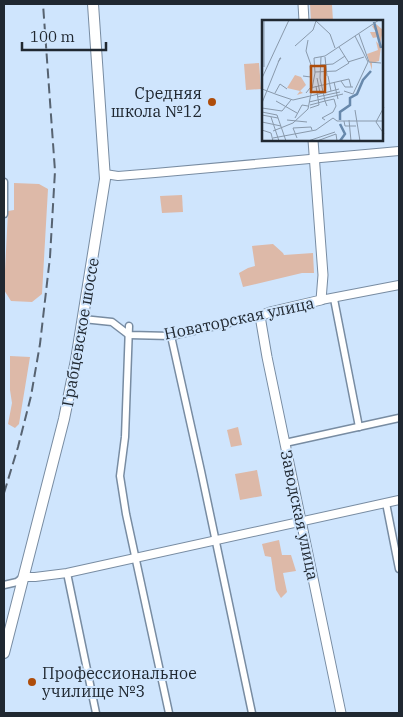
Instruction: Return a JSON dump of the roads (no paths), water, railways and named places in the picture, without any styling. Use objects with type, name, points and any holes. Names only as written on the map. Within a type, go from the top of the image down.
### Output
[{"type":"main road","name":"Грабцевское шоссе","points":[[4,653],[64,419],[83,319],[105,174],[93,4]]},
{"type":"main road","points":[[303,4],[304,20]]},
{"type":"main road","points":[[313,141],[323,275],[321,300]]},
{"type":"main road","name":"Новаторская улица","points":[[260,316],[321,300]]},
{"type":"main road","name":"Заводская улица","points":[[260,316],[341,713]]},
{"type":"street","points":[[105,174],[118,176],[399,151]]},
{"type":"street","points":[[4,182],[4,214]]},
{"type":"street","name":"Новаторская улица","points":[[321,300],[399,285]]},
{"type":"street","points":[[334,299],[359,427]]},
{"type":"street","name":"Новаторская улица","points":[[129,335],[171,336],[260,316]]},
{"type":"street","points":[[83,319],[112,322],[129,335]]},
{"type":"street","points":[[128,326],[125,438],[120,476],[126,514],[169,713]]},
{"type":"street","points":[[171,336],[252,713]]},
{"type":"street","points":[[285,443],[399,418]]},
{"type":"street","points":[[4,585],[16,582],[24,577],[66,573],[399,500]]},
{"type":"street","points":[[386,503],[399,569]]},
{"type":"street","points":[[66,573],[96,713]]},
{"type":"railway","points":[[4,493],[31,396],[40,344],[50,257],[55,171],[43,4]]},
{"type":"place","name":"Средняя школа №12","points":[[212,102]]},
{"type":"place","name":"Профессиональное училище №3","points":[[32,682]]}]
